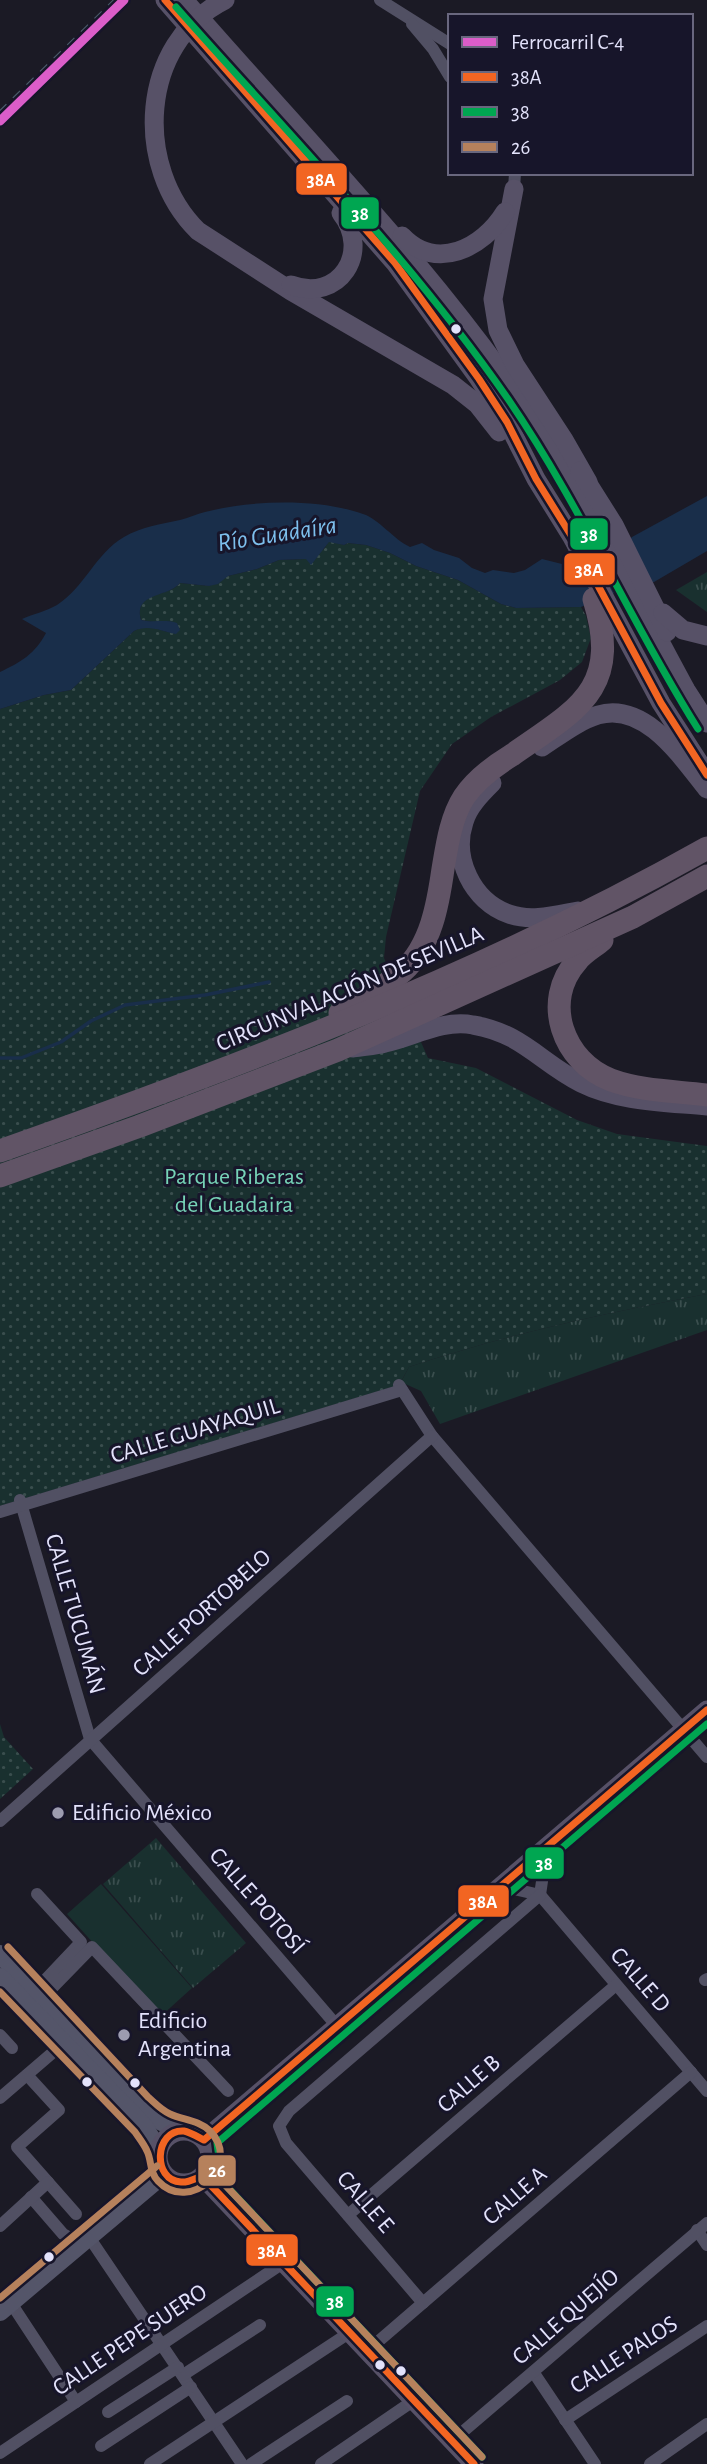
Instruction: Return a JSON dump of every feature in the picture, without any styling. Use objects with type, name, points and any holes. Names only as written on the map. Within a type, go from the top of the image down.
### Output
[{"type":"highway","points":[[297,1041],[384,985],[403,971],[418,954],[429,932],[440,894],[452,824],[464,797],[489,770],[551,728],[587,698],[597,681],[602,662],[603,612]]},
{"type":"highway","name":"CIRCUNVALACIÓN DE SEVILLA","points":[[0,1151],[197,1081],[471,968],[597,908],[699,852]]},
{"type":"highway","name":"CIRCUNVALACIÓN DE SEVILLA","points":[[0,1176],[338,1050],[632,917],[705,877]]},
{"type":"highway","points":[[632,917],[577,960],[568,972],[558,1006],[566,1041],[577,1058],[590,1069],[611,1080],[642,1088],[707,1095]]},
{"type":"main road","points":[[165,0],[184,8],[286,139],[395,263],[430,310],[507,422],[603,612],[707,775]]},
{"type":"main road","points":[[225,0],[191,23],[177,41],[154,105],[158,161],[165,183],[187,220],[225,250],[471,398],[490,418],[513,453],[536,479]]},
{"type":"main road","points":[[204,34],[407,240],[423,251],[450,253],[473,245],[494,230],[513,188]]},
{"type":"main road","points":[[267,275],[303,289],[325,287],[346,270],[353,251],[352,234],[344,217],[300,162],[286,139]]},
{"type":"main road","points":[[324,156],[483,346],[608,529]]},
{"type":"main road","points":[[513,188],[494,299],[498,330],[515,365],[592,489],[608,529],[649,608],[686,690],[707,723]]},
{"type":"main road","points":[[483,346],[519,383],[592,489]]},
{"type":"main road","points":[[649,608],[682,630],[707,636]]},
{"type":"main road","points":[[649,608],[707,706]]},
{"type":"main road","points":[[597,908],[531,918],[510,915],[493,906],[474,888],[463,867],[460,846],[464,821],[478,797],[499,775],[576,725],[599,714],[620,713],[647,723],[665,738],[707,789]]},
{"type":"main road","points":[[338,1050],[384,1044],[441,1026],[471,1024],[502,1032],[528,1046],[578,1082],[600,1092],[707,1107]]},
{"type":"main road","points":[[204,2140],[707,1710]]},
{"type":"main road","points":[[181,2131],[194,2132],[204,2140],[210,2152],[209,2165],[202,2176],[193,2182],[183,2183],[164,2174],[159,2163],[159,2151],[163,2141],[171,2134],[181,2131]]},
{"type":"main road","points":[[202,2176],[474,2464]]},
{"type":"street","points":[[380,0],[448,43]]},
{"type":"street","points":[[407,19],[433,49],[448,74]]},
{"type":"street","name":"CALLE GUAYAQUIL","points":[[0,1512],[20,1503],[400,1388],[432,1436]]},
{"type":"street","points":[[432,1436],[707,1757]]},
{"type":"street","name":"CALLE PORTOBELO","points":[[0,1821],[432,1436]]},
{"type":"street","name":"CALLE TUCUMÁN","points":[[20,1503],[90,1739]]},
{"type":"street","name":"CALLE POTOSÍ","points":[[90,1739],[337,2026]]},
{"type":"street","points":[[501,1886],[540,1895],[547,1847]]},
{"type":"street","points":[[37,1894],[81,1942],[50,1983],[92,1947],[228,2091]]},
{"type":"street","name":"CALLE D","points":[[540,1895],[707,2091]]},
{"type":"street","name":"CALLE E","points":[[423,2303],[286,2143],[279,2126],[289,2112],[540,1895]]},
{"type":"street","points":[[0,1954],[139,2103],[162,2122],[181,2131]]},
{"type":"street","points":[[0,1977],[144,2126],[159,2151]]},
{"type":"street","name":"CALLE B","points":[[348,2215],[616,1984]]},
{"type":"street","points":[[0,2035],[12,2048]]},
{"type":"street","points":[[0,2098],[65,2042]]},
{"type":"street","name":"CALLE A","points":[[366,2352],[691,2072]]},
{"type":"street","points":[[27,2075],[59,2110],[17,2147],[76,2214]]},
{"type":"street","points":[[76,2402],[6,2307],[164,2174]]},
{"type":"street","points":[[0,2226],[48,2182]]},
{"type":"street","points":[[31,2197],[63,2234],[85,2241],[162,2344],[242,2464]]},
{"type":"street","points":[[702,2227],[707,2245]]},
{"type":"street","name":"CALLE QUEJÍO","points":[[452,2441],[534,2374],[702,2227]]},
{"type":"street","name":"CALLE PEPE SUERO","points":[[0,2453],[283,2263]]},
{"type":"street","points":[[108,2412],[260,2325]]},
{"type":"street","name":"CALLE PALOS","points":[[565,2420],[707,2326]]},
{"type":"street","points":[[150,2464],[349,2333]]},
{"type":"street","points":[[534,2374],[595,2464]]},
{"type":"street","points":[[101,2446],[191,2387]]},
{"type":"street","points":[[251,2464],[347,2401]]},
{"type":"street","points":[[321,2464],[413,2401]]},
{"type":"street","points":[[650,2464],[707,2424]]},
{"type":"green space","name":"Parque Riberas del Guadaira","points":[[329,541],[344,545],[366,545],[390,553],[416,566],[458,580],[501,604],[516,608],[581,607],[586,616],[591,638],[582,662],[560,680],[491,717],[452,744],[420,791],[386,937],[384,958],[428,1058],[476,1068],[577,1120],[617,1134],[707,1146],[707,1294],[557,1325],[446,1355],[409,1367],[399,1385],[0,1506],[0,709],[44,695],[71,690],[138,629],[154,628],[167,632],[170,621],[159,623],[141,620],[140,610],[147,599],[175,588],[180,583],[209,586],[228,576],[279,560],[306,559],[324,549]]},
{"type":"green space","points":[[707,572],[707,612],[676,590]]},
{"type":"green space","points":[[707,1294],[707,1330],[440,1424],[421,1391],[401,1382],[409,1367],[483,1344],[594,1317]]},
{"type":"green space","points":[[0,1724],[4,1737],[33,1769],[0,1799]]},
{"type":"green space","points":[[156,1838],[246,1943],[193,1988],[103,1884]]},
{"type":"green space","points":[[101,1884],[192,1988],[160,2017],[67,1914]]},
{"type":"water","name":"Río Guadaíra","points":[[707,496],[707,551],[654,582],[617,592],[581,607],[516,608],[501,604],[458,580],[416,566],[390,553],[366,545],[329,542],[311,565],[306,559],[279,560],[228,576],[218,584],[209,586],[180,583],[175,588],[147,600],[140,611],[141,620],[177,623],[180,630],[176,634],[150,628],[134,631],[71,690],[44,695],[0,709],[0,672],[27,657],[46,633],[22,619],[57,605],[75,589],[114,544],[144,528],[243,505],[326,505],[369,517],[410,547],[422,543],[459,558],[472,568],[485,573],[493,570],[514,573],[525,570],[542,559],[582,569],[607,563],[632,537]]},
{"type":"waterway","points":[[0,1058],[21,1058],[61,1042],[91,1021],[125,1005],[205,995],[269,982]]},
{"type":"railway","points":[[0,112],[115,0]]},
{"type":"rail line","name":"C-4","points":[[0,121],[124,0]]},
{"type":"transit line","name":"38A","points":[[165,0],[395,263],[479,379],[507,422],[536,479],[572,537],[661,703],[707,775]]},
{"type":"transit line","name":"38","points":[[176,7],[390,247],[431,296],[508,399],[582,521],[698,729]]},
{"type":"transit line","name":"38A","points":[[474,2464],[202,2176],[181,2182],[165,2173],[161,2165],[162,2146],[174,2133],[184,2131],[204,2140],[707,1710]]},
{"type":"transit line","name":"38","points":[[482,2457],[215,2174],[219,2158],[217,2143],[707,1724]]},
{"type":"transit line","name":"26","points":[[0,1992],[135,2132],[147,2151],[153,2174],[158,2181],[171,2190],[184,2192],[197,2189],[208,2182],[216,2171],[220,2158],[219,2144],[210,2131],[196,2122],[167,2112],[148,2097],[8,1947]]},
{"type":"transit line","name":"26","points":[[0,2298],[157,2166]]},
{"type":"transit line","name":"26","points":[[210,2169],[482,2457]]},
{"type":"place","name":"Edificio México","points":[[58,1813]]},
{"type":"place","name":"Edificio Argentina","points":[[124,2035]]}]
